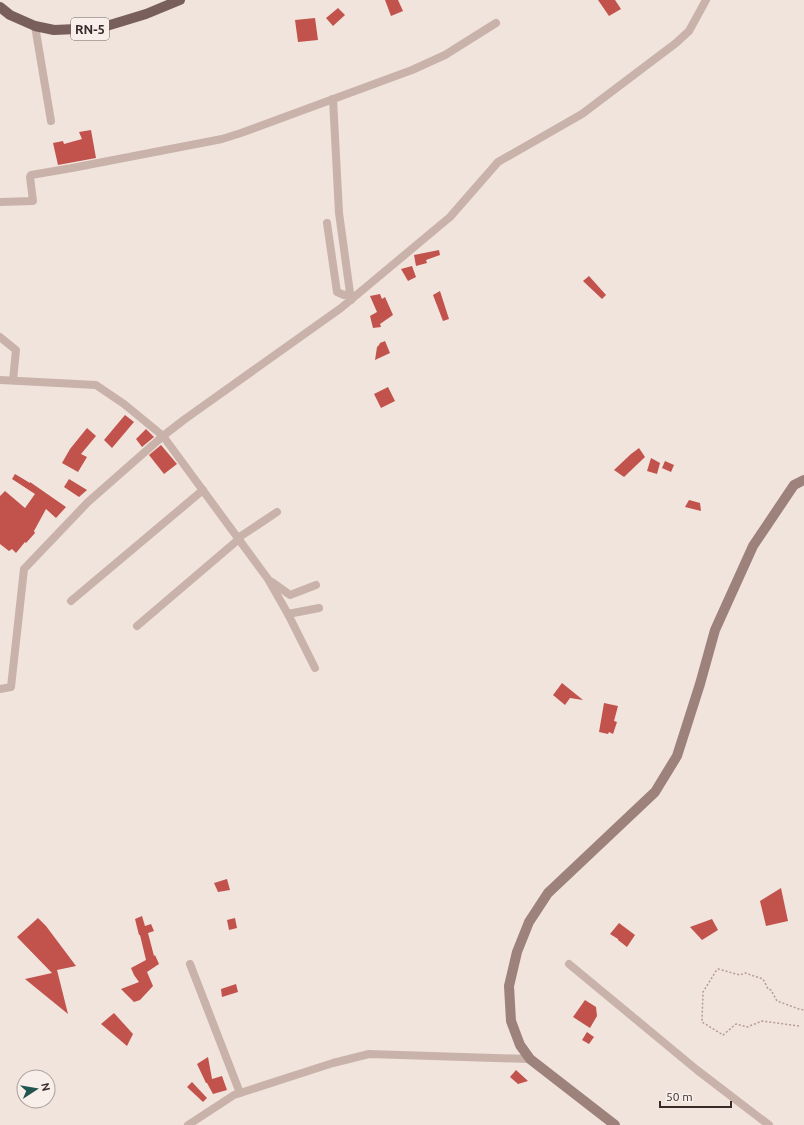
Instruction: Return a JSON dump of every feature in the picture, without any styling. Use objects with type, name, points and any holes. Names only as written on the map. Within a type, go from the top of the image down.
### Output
[{"type":"main road","name":"RN-5","points":[[0,7],[10,15],[35,26],[54,30],[100,28],[146,14],[180,0]]},
{"type":"street","points":[[0,689],[11,687],[24,568],[88,502],[163,436],[185,419],[341,308],[351,297],[450,217],[498,162],[582,114],[676,43],[689,31],[706,0]]},
{"type":"street","points":[[0,202],[33,201],[30,177],[32,175],[222,139],[397,76],[428,63],[456,48],[496,23]]},
{"type":"street","points":[[35,26],[51,122]]},
{"type":"street","points":[[333,99],[339,213],[351,297]]},
{"type":"street","points":[[327,223],[337,292],[351,297]]},
{"type":"street","points":[[0,337],[16,350],[12,380]]},
{"type":"street","points":[[0,380],[96,385],[124,404],[163,436],[268,579],[288,614],[315,668]]},
{"type":"street","points":[[615,1125],[530,1059],[520,1045],[511,1021],[509,986],[517,952],[529,922],[548,892],[655,792],[676,756],[700,684],[715,630],[753,546],[794,485],[804,480]]},
{"type":"street","points":[[71,601],[203,490]]},
{"type":"street","points":[[137,626],[239,539],[278,512]]},
{"type":"street","points":[[268,579],[290,595],[316,585]]},
{"type":"street","points":[[288,614],[319,608]]},
{"type":"street","points":[[190,964],[240,1093]]},
{"type":"street","points":[[569,964],[697,1070],[769,1125]]},
{"type":"street","points":[[188,1125],[234,1095],[332,1063],[369,1054],[530,1059]]},
{"type":"path","points":[[799,1026],[762,1021],[747,1027],[736,1024],[723,1035],[702,1022],[703,992],[718,969],[740,975],[745,973],[763,979],[777,1001],[804,1010]]},
{"type":"building","points":[[385,0],[398,0],[403,11],[391,16]]},
{"type":"building","points":[[598,0],[615,0],[621,9],[609,16]]},
{"type":"building","points":[[338,8],[345,15],[333,26],[326,18]]},
{"type":"building","points":[[315,18],[318,40],[298,42],[295,20]]},
{"type":"building","points":[[91,130],[96,158],[58,165],[53,143],[63,141],[64,144],[82,139],[79,132]]},
{"type":"building","points":[[439,250],[440,255],[426,260],[427,263],[416,266],[414,255]]},
{"type":"building","points":[[412,266],[416,277],[408,281],[401,269]]},
{"type":"building","points":[[589,276],[606,295],[602,299],[583,281]]},
{"type":"building","points":[[440,291],[449,319],[443,321],[433,295]]},
{"type":"building","points":[[380,294],[382,299],[385,297],[393,315],[380,324],[381,327],[373,328],[370,316],[377,312],[370,296]]},
{"type":"building","points":[[385,341],[390,353],[375,360],[377,347],[380,343]]},
{"type":"building","points":[[388,387],[395,401],[381,408],[374,394]]},
{"type":"building","points":[[125,415],[134,422],[112,448],[104,440]]},
{"type":"building","points":[[87,428],[96,436],[81,454],[87,457],[78,472],[62,463],[70,449]]},
{"type":"building","points":[[146,429],[154,437],[142,447],[136,439]]},
{"type":"building","points":[[161,445],[177,464],[164,474],[149,455]]},
{"type":"building","points":[[639,448],[645,457],[624,477],[614,470],[631,454]]},
{"type":"building","points":[[651,458],[660,463],[657,474],[647,471]]},
{"type":"building","points":[[665,461],[674,465],[671,472],[662,468]]},
{"type":"building","points":[[15,474],[30,482],[66,507],[56,518],[46,509],[34,531],[35,533],[16,553],[12,549],[9,551],[0,544],[0,496],[5,491],[25,508],[35,494],[12,479]]},
{"type":"building","points":[[69,479],[87,490],[79,497],[64,487]]},
{"type":"building","points":[[689,500],[700,503],[701,511],[685,507]]},
{"type":"building","points":[[562,683],[583,700],[570,698],[565,705],[553,695]]},
{"type":"building","points":[[604,703],[618,706],[614,721],[617,722],[613,734],[609,732],[608,734],[599,732]]},
{"type":"building","points":[[227,879],[230,890],[218,892],[214,883]]},
{"type":"building","points":[[781,888],[788,921],[766,926],[760,901]]},
{"type":"building","points":[[142,916],[145,926],[151,924],[154,931],[148,933],[154,956],[155,955],[159,964],[147,972],[153,986],[140,1000],[134,1002],[121,989],[139,982],[131,968],[146,960],[135,919]]},
{"type":"building","points":[[38,918],[46,926],[76,966],[57,970],[68,1014],[25,979],[52,973],[17,937]]},
{"type":"building","points":[[235,918],[237,928],[229,930],[227,920]]},
{"type":"building","points":[[712,919],[718,930],[702,940],[690,927]]},
{"type":"building","points":[[619,923],[635,935],[627,947],[610,934]]},
{"type":"building","points":[[236,984],[238,992],[222,997],[221,989]]},
{"type":"building","points":[[585,1000],[596,1007],[597,1016],[590,1028],[573,1017]]},
{"type":"building","points":[[114,1013],[133,1034],[127,1046],[101,1024]]},
{"type":"building","points":[[587,1032],[594,1037],[589,1044],[582,1040]]},
{"type":"building","points":[[208,1057],[212,1079],[222,1076],[227,1090],[213,1094],[206,1083],[197,1064]]},
{"type":"building","points":[[516,1070],[528,1081],[518,1084],[510,1077]]},
{"type":"building","points":[[192,1082],[207,1098],[203,1102],[187,1087]]}]
